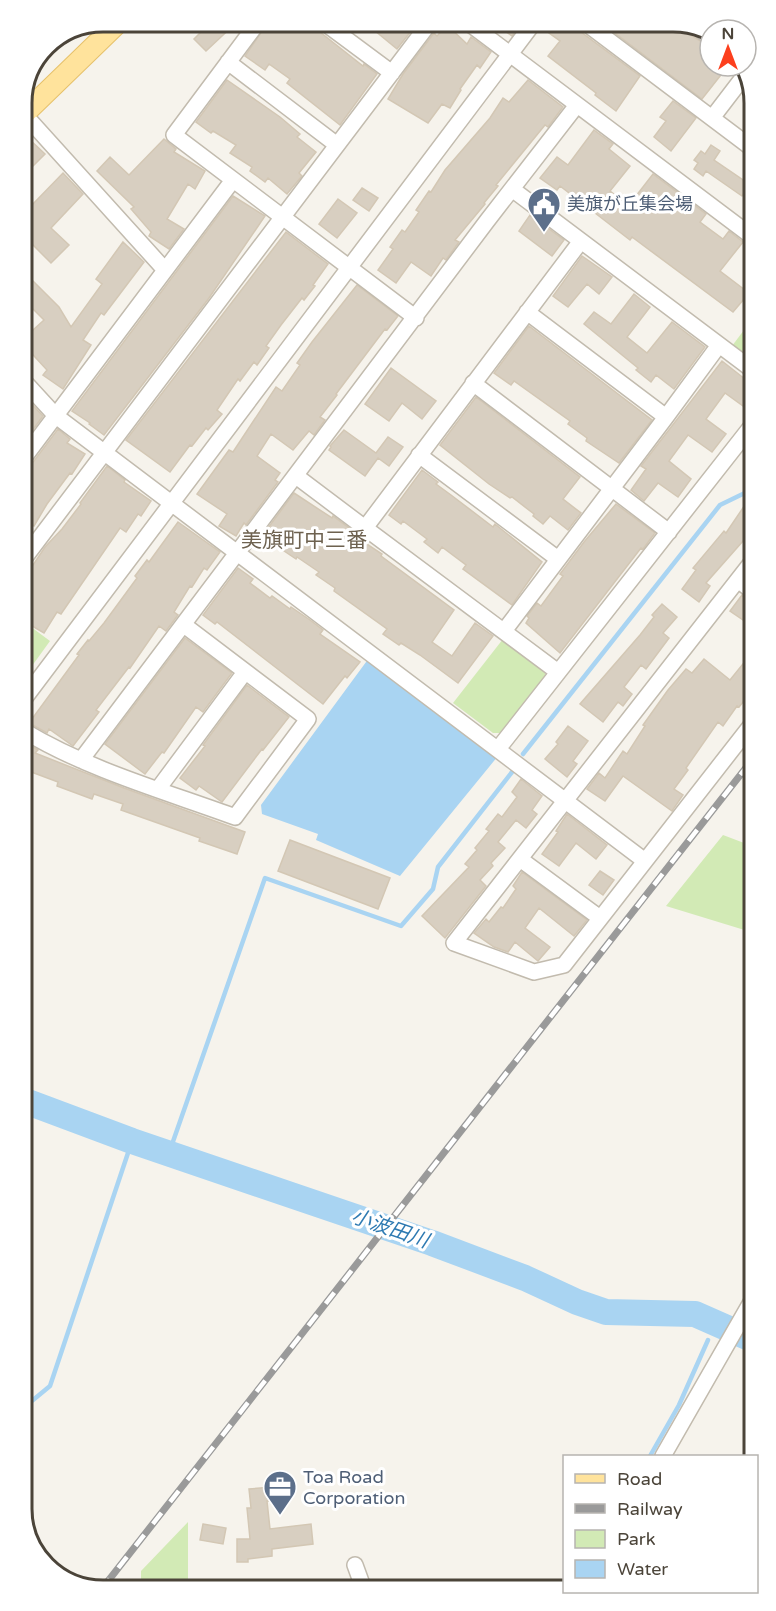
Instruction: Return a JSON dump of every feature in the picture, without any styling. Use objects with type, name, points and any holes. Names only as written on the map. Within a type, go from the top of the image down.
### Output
[{"type":"main road","points":[[32,107],[110,31]]},
{"type":"street","points":[[251,31],[174,135],[416,318]]},
{"type":"street","points":[[336,31],[392,73]]},
{"type":"street","points":[[32,549],[284,218],[422,32]]},
{"type":"street","points":[[480,32],[744,230]]},
{"type":"street","points":[[32,689],[527,32]]},
{"type":"street","points":[[597,32],[744,142]]},
{"type":"street","points":[[228,62],[337,145]]},
{"type":"street","points":[[712,118],[740,81]]},
{"type":"street","points":[[81,760],[512,189],[578,105]]},
{"type":"street","points":[[32,126],[165,270]]},
{"type":"street","points":[[32,448],[233,180]]},
{"type":"street","points":[[512,189],[744,364]]},
{"type":"street","points":[[365,528],[581,241]]},
{"type":"street","points":[[527,312],[666,417]]},
{"type":"street","points":[[504,631],[718,345]]},
{"type":"street","points":[[473,383],[669,532]]},
{"type":"street","points":[[32,390],[56,416],[645,861]]},
{"type":"street","points":[[498,749],[744,436]]},
{"type":"street","points":[[419,455],[558,559]]},
{"type":"street","points":[[296,476],[558,672]]},
{"type":"street","points":[[744,572],[454,943],[534,972],[564,965],[744,734]]},
{"type":"street","points":[[738,580],[744,585]]},
{"type":"street","points":[[32,735],[81,760],[235,817],[308,719],[184,624]]},
{"type":"street","points":[[158,789],[245,672]]},
{"type":"street","points":[[520,859],[600,918]]},
{"type":"street","points":[[664,1455],[744,1316]]},
{"type":"street","points":[[355,1565],[360,1579]]},
{"type":"green space","points":[[744,330],[744,355],[732,346]]},
{"type":"green space","points":[[32,627],[50,641],[32,666]]},
{"type":"green space","points":[[503,639],[545,670],[545,678],[502,733],[493,733],[453,703]]},
{"type":"green space","points":[[723,835],[744,843],[744,930],[666,906]]},
{"type":"green space","points":[[188,1522],[188,1579],[141,1579],[141,1571]]},
{"type":"water","points":[[369,658],[498,756],[400,876],[316,840],[318,834],[262,814],[261,805]]},
{"type":"building","points":[[202,31],[227,31],[206,51],[194,39]]},
{"type":"building","points":[[262,31],[319,31],[363,66],[364,64],[377,74],[340,125],[287,83],[290,79],[269,64],[265,70],[245,56]]},
{"type":"building","points":[[376,31],[411,32],[397,49]]},
{"type":"building","points":[[441,32],[454,32],[467,44],[471,37],[491,52],[480,68],[477,65],[450,108],[442,104],[428,123],[388,99],[403,74],[434,33],[437,36]]},
{"type":"building","points":[[547,32],[581,32],[640,76],[616,111],[548,56],[560,41]]},
{"type":"building","points":[[613,32],[689,34],[698,40],[698,78],[719,78],[702,99]]},
{"type":"building","points":[[227,80],[280,117],[300,134],[297,137],[316,152],[299,173],[302,176],[287,194],[268,178],[265,182],[250,171],[252,167],[230,153],[236,145],[213,131],[211,133],[196,122]]},
{"type":"building","points":[[528,80],[563,107],[548,127],[545,125],[496,185],[498,186],[485,204],[455,240],[459,242],[446,260],[443,258],[431,276],[411,262],[396,283],[378,270],[393,249],[390,247],[402,230],[405,232],[419,212],[416,210],[429,191],[431,192],[445,170],[490,118],[503,98],[509,102]]},
{"type":"building","points":[[673,101],[696,118],[671,151],[654,137],[666,121],[660,117]]},
{"type":"building","points":[[594,130],[613,144],[609,149],[630,166],[610,191],[629,205],[653,174],[706,214],[700,222],[723,239],[729,231],[743,242],[720,271],[744,289],[744,299],[733,312],[632,237],[630,240],[560,186],[557,190],[540,178],[557,157],[568,165]]},
{"type":"building","points":[[164,139],[176,149],[174,152],[205,171],[195,189],[188,184],[167,219],[184,229],[169,249],[149,236],[151,232],[131,209],[134,207],[97,171],[110,157],[129,175]]},
{"type":"building","points":[[32,142],[45,154],[32,167]]},
{"type":"building","points":[[711,145],[720,151],[714,160],[744,181],[742,196],[706,171],[703,176],[694,169],[698,163],[694,160],[701,151],[705,154]]},
{"type":"building","points":[[63,173],[83,194],[51,228],[69,245],[51,263],[32,244],[32,205]]},
{"type":"building","points":[[362,188],[378,198],[369,211],[353,200]]},
{"type":"building","points":[[233,196],[265,216],[209,298],[104,435],[72,411]]},
{"type":"building","points":[[338,199],[357,213],[337,238],[319,224]]},
{"type":"building","name":"美旗が丘集会場","points":[[530,215],[564,240],[552,256],[519,231]]},
{"type":"building","points":[[286,232],[328,264],[313,285],[315,286],[304,300],[302,298],[266,346],[269,348],[257,365],[254,362],[240,381],[238,379],[217,410],[222,414],[208,430],[206,428],[192,446],[190,445],[170,472],[126,440]]},
{"type":"building","points":[[123,242],[144,262],[104,315],[101,313],[83,340],[91,345],[63,389],[43,375],[47,370],[32,354],[32,331],[44,320],[32,308],[32,280],[59,307],[71,327],[102,284],[96,279]]},
{"type":"building","points":[[582,256],[612,277],[599,294],[587,284],[568,307],[553,296]]},
{"type":"building","points":[[357,285],[398,316],[387,330],[385,329],[336,394],[320,417],[325,420],[314,435],[309,431],[293,450],[271,434],[257,456],[280,473],[275,480],[278,482],[236,536],[219,526],[227,514],[197,494],[229,450],[233,452],[276,387],[282,391],[300,365],[297,363]]},
{"type":"building","points":[[634,294],[650,307],[627,337],[647,353],[672,322],[705,347],[674,389],[656,375],[651,382],[636,370],[638,368],[584,324],[594,312],[611,324]]},
{"type":"building","points":[[529,326],[652,420],[619,463],[586,441],[587,438],[568,424],[570,421],[514,381],[511,385],[494,373]]},
{"type":"building","points":[[722,361],[744,378],[744,407],[725,393],[706,419],[726,434],[712,452],[688,435],[669,461],[691,479],[678,497],[658,483],[644,501],[631,490],[646,469],[641,466]]},
{"type":"building","points":[[391,368],[436,401],[422,419],[402,403],[389,421],[365,404]]},
{"type":"building","points":[[476,397],[580,477],[563,499],[581,513],[568,530],[550,516],[543,524],[512,497],[510,498],[489,484],[440,445]]},
{"type":"building","points":[[32,404],[43,416],[32,431]]},
{"type":"building","points":[[58,429],[70,439],[67,443],[85,454],[47,504],[34,526],[32,525],[32,464]]},
{"type":"building","points":[[344,430],[376,453],[388,437],[403,447],[389,466],[378,458],[365,476],[329,450]]},
{"type":"building","points":[[107,466],[125,480],[124,482],[151,501],[141,516],[138,514],[126,532],[120,528],[61,614],[57,612],[44,633],[32,626],[32,567]]},
{"type":"building","points":[[422,470],[438,482],[436,484],[493,527],[495,524],[542,562],[512,605],[463,569],[466,565],[442,547],[438,553],[424,542],[427,539],[403,521],[401,524],[389,515]]},
{"type":"building","points":[[294,493],[332,518],[333,516],[349,528],[347,531],[382,554],[381,556],[454,610],[432,642],[452,656],[475,623],[493,636],[458,683],[420,655],[383,634],[387,629],[334,591],[335,588],[316,575],[319,572],[262,536]]},
{"type":"building","points":[[616,504],[655,533],[560,653],[526,623],[529,618],[527,616],[537,603],[541,606],[563,576],[560,574]]},
{"type":"building","points":[[744,506],[744,540],[706,583],[710,586],[699,602],[682,589],[696,570],[693,568],[724,531],[726,533]]},
{"type":"building","points":[[178,522],[220,552],[207,570],[204,568],[192,587],[190,586],[174,612],[178,615],[166,631],[159,626],[130,668],[96,710],[99,712],[73,746],[49,729],[47,733],[32,724],[32,720],[79,655],[77,654],[104,623],[137,578],[135,576],[147,560],[149,562]]},
{"type":"building","points":[[238,568],[253,579],[250,583],[270,598],[272,596],[310,620],[323,630],[320,634],[360,662],[347,678],[345,676],[323,704],[217,622],[215,624],[203,615]]},
{"type":"building","points":[[742,595],[744,596],[744,621],[730,611]]},
{"type":"building","points":[[662,604],[677,617],[663,633],[669,638],[646,669],[641,665],[624,687],[632,694],[623,706],[618,702],[603,722],[580,704],[640,635]]},
{"type":"building","points":[[185,638],[232,673],[203,712],[196,707],[164,753],[162,752],[145,774],[105,744]]},
{"type":"building","points":[[704,659],[730,680],[744,663],[744,701],[739,707],[737,706],[723,726],[718,722],[686,768],[688,770],[674,789],[683,795],[672,811],[623,776],[605,801],[587,789],[599,773],[605,778],[623,751],[627,754],[645,726],[643,725],[686,669],[692,673]]},
{"type":"building","points":[[247,685],[289,717],[222,802],[199,786],[196,790],[180,778]]},
{"type":"building","points":[[568,726],[588,741],[573,761],[577,764],[567,777],[545,759],[558,744],[556,742]]},
{"type":"building","points":[[32,746],[38,750],[35,753],[245,832],[237,854],[199,841],[200,838],[121,810],[123,804],[94,794],[92,799],[57,786],[58,782],[32,772]]},
{"type":"building","points":[[521,779],[542,796],[532,810],[537,814],[526,828],[516,820],[498,842],[505,848],[480,880],[486,886],[445,938],[422,916],[469,867],[465,864],[489,831],[486,829],[498,814],[502,817],[517,797],[512,792]]},
{"type":"building","points":[[567,814],[607,845],[596,859],[576,843],[559,866],[542,854],[558,832],[556,831]]},
{"type":"building","points":[[290,840],[390,878],[378,909],[278,871]]},
{"type":"building","points":[[600,871],[614,880],[603,895],[589,885]]},
{"type":"building","points":[[522,872],[587,920],[574,936],[539,908],[525,928],[550,947],[538,961],[515,942],[508,952],[494,947],[474,933],[486,919],[489,922],[501,907],[503,908],[516,889],[513,886]]},
{"type":"building","points":[[272,1487],[273,1501],[267,1501],[270,1529],[311,1524],[313,1544],[272,1549],[272,1556],[248,1559],[248,1562],[237,1562],[237,1539],[250,1539],[247,1508],[251,1508],[249,1489]]},
{"type":"building","points":[[203,1524],[226,1528],[223,1544],[200,1540]]},
{"type":"waterway","points":[[523,754],[720,505],[744,493]]},
{"type":"waterway","points":[[169,1153],[265,878],[401,926],[433,889],[438,867],[512,772]]},
{"type":"waterway","name":"小波田川","points":[[31,1103],[132,1141],[432,1243],[606,1312],[695,1314],[744,1336]]},
{"type":"waterway","points":[[31,1402],[50,1386],[132,1141]]},
{"type":"waterway","points":[[651,1455],[679,1405],[708,1340]]},
{"type":"railway","points":[[110,1579],[744,770]]},
{"type":"place","name":"美旗が丘集会場","points":[[544,233]]},
{"type":"place","name":"Toa Road Corporation","points":[[280,1516]]},
{"type":"district","name":"美旗町中三番","points":[[304,540]]}]
